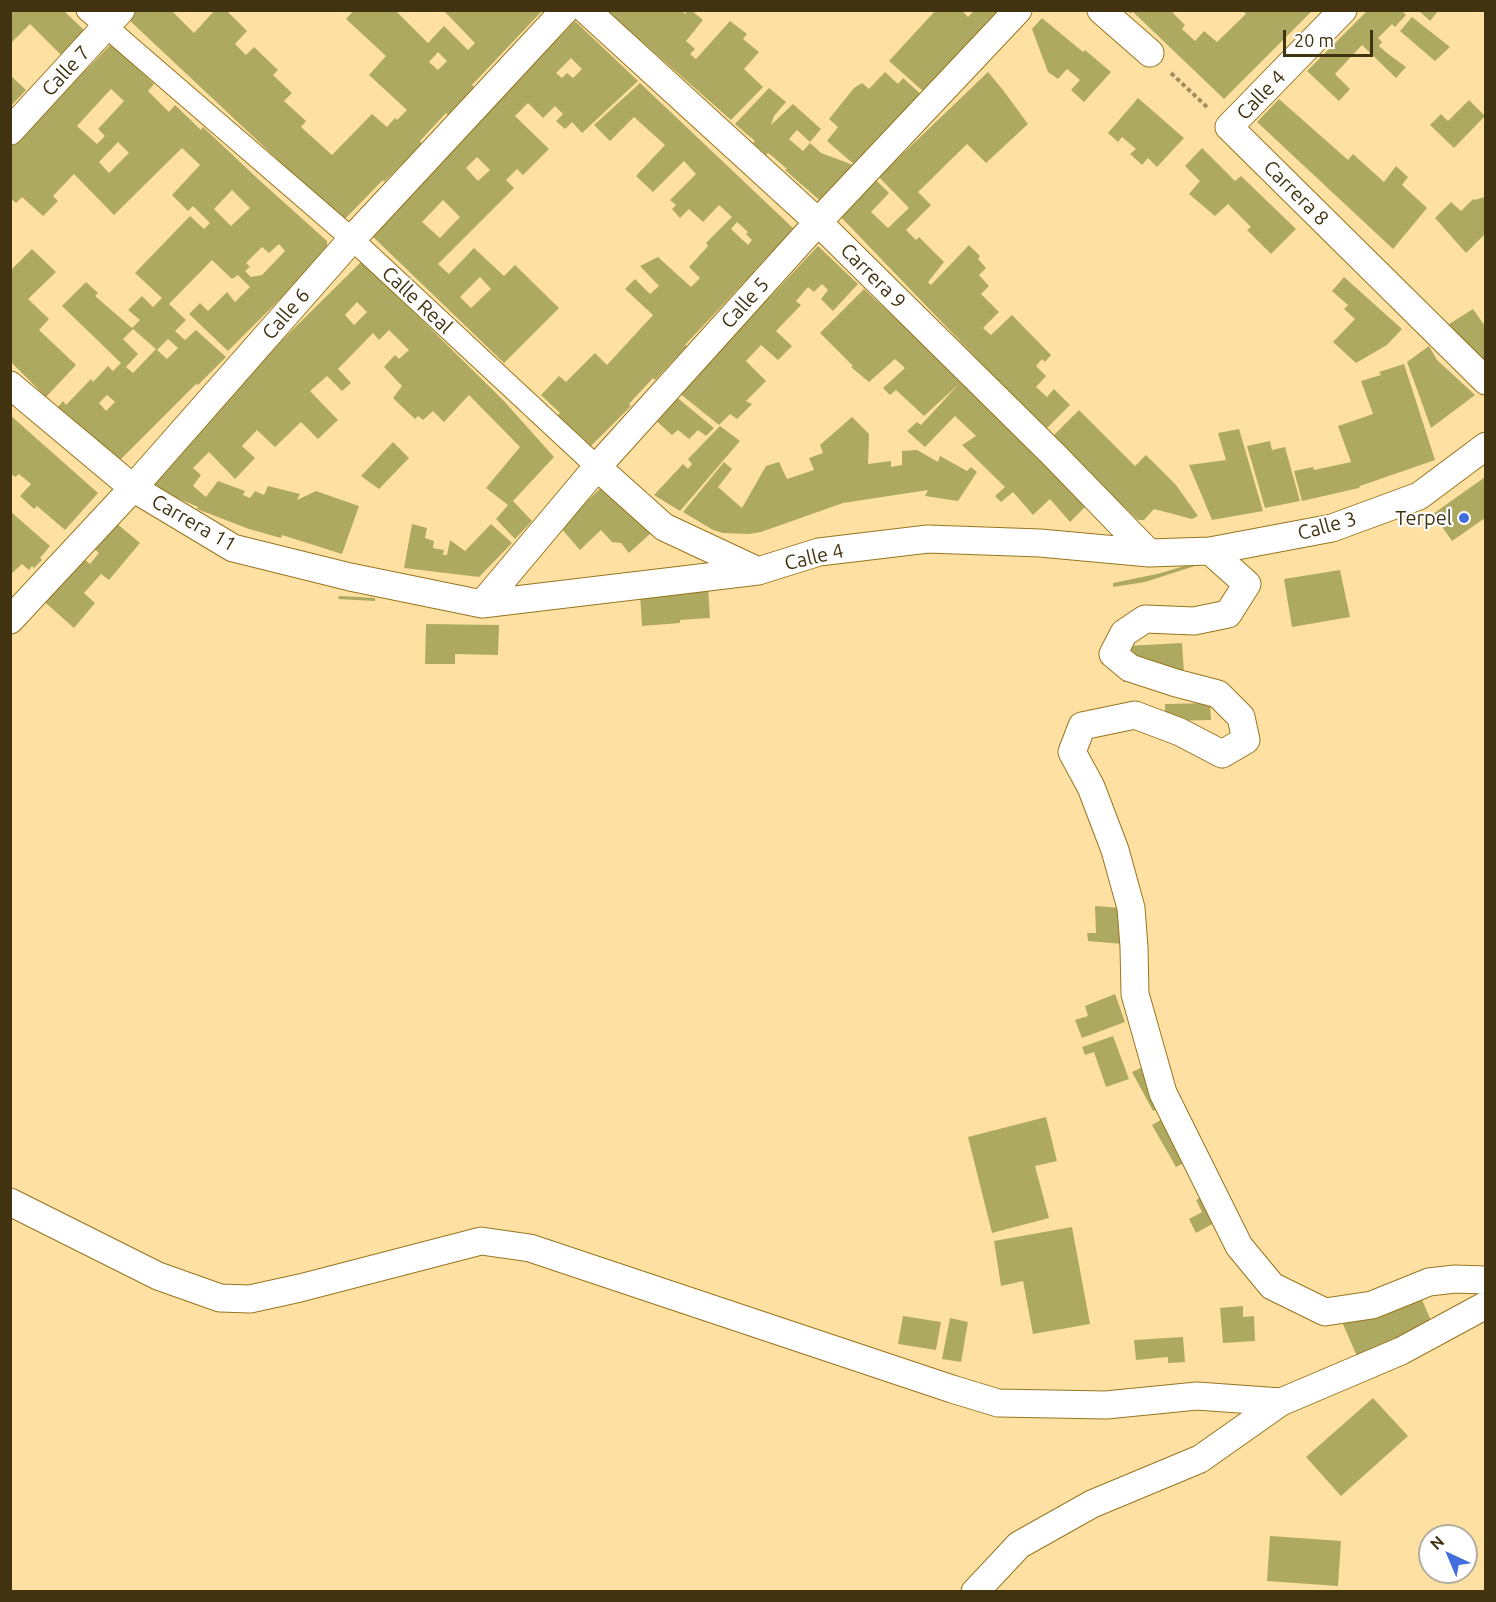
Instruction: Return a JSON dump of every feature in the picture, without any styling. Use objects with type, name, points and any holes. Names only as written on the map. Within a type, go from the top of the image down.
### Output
[{"type":"street","name":"Calle 6","points":[[10,620],[133,488],[352,239],[565,10]]},
{"type":"street","name":"Carrera 9","points":[[586,10],[818,222],[1054,455],[1149,553]]},
{"type":"street","name":"Calle 5","points":[[482,604],[597,467],[818,222],[1018,10]]},
{"type":"street","points":[[1101,10],[1149,53]]},
{"type":"street","name":"Calle 4","points":[[1229,127],[1343,10]]},
{"type":"street","name":"Calle Real","points":[[105,16],[352,239],[664,527],[758,571]]},
{"type":"street","name":"Calle 7","points":[[10,131],[105,16]]},
{"type":"street","name":"Carrera 8","points":[[1229,127],[1485,381]]},
{"type":"street","name":"Carrera 11","points":[[10,385],[133,488],[233,548],[350,577],[482,604]]},
{"type":"street","name":"Calle 3","points":[[1149,553],[1210,551],[1332,528],[1419,496],[1485,446]]},
{"type":"street","name":"Calle 4","points":[[482,604],[758,571],[819,552],[928,539],[1040,543],[1149,553]]},
{"type":"street","points":[[1210,551],[1247,585],[1228,614],[1194,621],[1145,619],[1124,633],[1113,654],[1130,668],[1218,694],[1241,717],[1246,740],[1222,754],[1180,732],[1135,715],[1082,726],[1072,752],[1091,787],[1111,839],[1131,908],[1135,994],[1163,1093],[1239,1246],[1272,1286],[1325,1311],[1372,1305],[1429,1282],[1455,1279],[1485,1280]]},
{"type":"street","points":[[10,1202],[158,1276],[220,1298],[250,1299],[481,1241],[530,1248],[941,1386],[998,1402],[1106,1405],[1197,1396],[1281,1402]]},
{"type":"street","points":[[975,1592],[1019,1545],[1092,1504],[1200,1459],[1281,1402],[1401,1351],[1485,1305]]},
{"type":"path","points":[[1149,53],[1229,127]]},
{"type":"building","points":[[10,10],[63,10],[84,30],[61,55],[30,24],[12,42],[10,40]]},
{"type":"building","points":[[135,10],[171,10],[194,33],[215,10],[226,10],[247,31],[235,44],[246,55],[254,47],[278,70],[273,75],[292,93],[284,101],[306,121],[301,127],[332,155],[372,114],[387,127],[407,110],[369,75],[386,56],[346,19],[354,10],[395,10],[428,43],[444,26],[468,50],[475,43],[443,10],[543,10],[472,85],[474,87],[448,115],[446,113],[420,141],[422,144],[343,221],[128,19]],"holes":[[[438,52],[447,61],[438,70],[429,62]]]},
{"type":"building","points":[[606,10],[681,10],[685,14],[691,10],[703,20],[686,41],[695,49],[690,54],[696,59],[730,21],[747,34],[743,39],[759,52],[744,69],[763,87],[731,120]]},
{"type":"building","points":[[938,10],[961,10],[968,17],[975,10],[1000,10],[924,92],[889,61]]},
{"type":"building","points":[[1128,10],[1175,10],[1173,13],[1185,25],[1182,29],[1195,41],[1204,31],[1217,42],[1246,14],[1242,10],[1313,10],[1224,99],[1132,11],[1131,14]]},
{"type":"building","points":[[1368,10],[1401,10],[1406,15],[1395,27],[1392,24],[1378,38],[1382,42],[1379,46],[1406,67],[1396,78],[1362,45],[1335,74],[1350,89],[1339,101],[1307,71]]},
{"type":"building","points":[[1418,10],[1439,10],[1430,21]]},
{"type":"building","points":[[1412,17],[1450,47],[1435,61],[1400,31]]},
{"type":"building","points":[[1042,18],[1111,72],[1084,102],[1071,90],[1080,80],[1067,69],[1058,79],[1048,72],[1032,29]]},
{"type":"building","points":[[575,21],[638,81],[582,133],[572,122],[565,129],[556,121],[563,114],[555,106],[543,118],[528,103],[515,116],[549,149],[523,175],[517,169],[506,180],[514,188],[438,264],[449,274],[474,248],[504,276],[515,265],[559,308],[504,363],[369,233]],"holes":[[[571,58],[582,69],[573,78],[567,73],[562,78],[556,73]],[[477,157],[490,170],[478,181],[466,168]],[[443,200],[460,217],[440,238],[422,222]],[[480,277],[491,289],[471,308],[460,297]]]},
{"type":"building","points":[[112,43],[154,84],[148,91],[169,112],[175,105],[201,130],[203,127],[327,241],[327,252],[228,351],[189,314],[200,303],[208,311],[227,292],[235,302],[250,287],[238,275],[232,279],[212,260],[169,304],[186,320],[175,331],[185,340],[196,330],[226,357],[115,465],[57,408],[63,401],[66,405],[91,379],[93,382],[108,366],[113,371],[121,363],[62,306],[86,282],[98,293],[95,296],[132,328],[140,320],[128,310],[142,296],[153,307],[162,298],[135,273],[190,216],[204,229],[210,223],[193,206],[188,211],[172,195],[200,165],[182,148],[114,215],[74,174],[53,196],[58,201],[43,216],[22,197],[16,203],[10,198],[10,146],[84,68],[86,70]],"holes":[[[111,89],[124,101],[98,129],[105,136],[97,144],[77,126]],[[118,142],[129,153],[109,173],[99,162]],[[232,190],[250,208],[231,226],[214,209]],[[279,244],[285,251],[262,275],[251,277],[245,271],[250,267],[246,263],[262,247],[269,253]],[[133,329],[156,349],[133,373],[126,367],[138,354],[123,339]],[[168,339],[178,348],[167,359],[157,350]],[[107,395],[115,402],[106,411],[99,403]]]},
{"type":"building","points":[[885,72],[898,84],[903,78],[924,97],[856,166],[827,141],[838,127],[829,119],[854,88],[862,83],[869,89]]},
{"type":"building","points":[[988,72],[1028,124],[986,163],[967,144],[918,192],[931,205],[906,230],[916,240],[919,237],[944,262],[928,282],[931,285],[969,245],[980,256],[978,259],[986,268],[979,275],[989,286],[981,294],[999,312],[983,328],[991,335],[1012,315],[1051,355],[1045,362],[1042,359],[1036,366],[1046,376],[1036,387],[1047,397],[1054,389],[1070,405],[1045,430],[982,368],[984,366],[837,213],[873,177],[889,193],[871,212],[888,228],[909,208],[876,174],[888,162],[891,165]]},
{"type":"building","points":[[10,75],[26,90],[10,107]]},
{"type":"building","points":[[640,83],[794,229],[754,271],[756,274],[747,283],[745,281],[655,380],[653,378],[629,404],[631,406],[591,446],[574,430],[572,432],[557,416],[560,413],[541,395],[559,376],[566,382],[595,353],[607,365],[653,315],[625,289],[635,279],[650,294],[659,286],[640,266],[658,257],[691,287],[700,278],[689,267],[708,246],[706,243],[732,217],[719,205],[703,222],[689,209],[680,218],[672,209],[676,205],[670,200],[696,174],[684,161],[653,192],[636,176],[665,145],[634,117],[610,141],[594,125]],"holes":[[[737,222],[748,232],[746,234],[752,240],[748,245],[731,229]]]},
{"type":"building","points":[[769,88],[786,102],[774,116],[771,125],[793,104],[821,129],[810,142],[797,130],[789,139],[803,151],[810,143],[821,153],[856,166],[825,205],[772,156],[768,153],[766,155],[753,143],[755,141],[735,124]]},
{"type":"building","points":[[1138,98],[1184,138],[1157,167],[1148,158],[1142,165],[1130,154],[1136,149],[1122,137],[1118,142],[1108,133]]},
{"type":"building","points":[[1279,99],[1348,160],[1353,154],[1384,182],[1396,166],[1408,177],[1402,185],[1427,208],[1393,249],[1257,122]]},
{"type":"building","points":[[1469,100],[1485,116],[1454,148],[1430,125],[1441,114],[1448,121]]},
{"type":"building","points":[[1202,148],[1235,181],[1241,176],[1296,229],[1271,254],[1247,230],[1251,227],[1228,204],[1215,216],[1189,194],[1200,181],[1185,166]]},
{"type":"building","points":[[1485,197],[1485,234],[1466,253],[1435,218],[1451,202],[1461,211],[1473,199]]},
{"type":"building","points":[[818,246],[858,284],[833,311],[821,299],[828,290],[822,284],[814,292],[808,287],[796,301],[801,305],[776,331],[792,346],[778,360],[761,345],[746,361],[766,381],[746,401],[752,404],[737,419],[730,414],[719,425],[678,392],[769,293],[771,296]]},
{"type":"building","points":[[32,249],[56,272],[28,299],[49,319],[39,330],[76,365],[46,397],[10,361],[10,271]]},
{"type":"building","points":[[362,261],[503,400],[554,457],[513,501],[532,521],[515,539],[496,519],[508,505],[486,488],[520,447],[469,395],[444,422],[433,411],[423,420],[418,416],[415,419],[393,398],[402,386],[384,367],[395,355],[399,359],[409,350],[389,330],[379,340],[373,333],[338,369],[351,383],[342,391],[327,376],[310,391],[338,420],[318,439],[301,422],[275,447],[257,430],[242,446],[255,458],[235,479],[209,452],[193,468],[201,475],[193,486],[206,497],[218,481],[245,491],[243,495],[250,498],[255,491],[264,495],[268,486],[300,494],[297,500],[316,491],[359,506],[342,554],[282,535],[281,538],[249,529],[197,509],[198,507],[175,497],[148,480],[255,367]],"holes":[[[357,302],[367,312],[354,325],[345,315]]]},
{"type":"building","points":[[1344,277],[1402,329],[1387,345],[1356,363],[1333,342],[1355,319],[1344,309],[1348,305],[1332,291]]},
{"type":"building","points":[[864,289],[927,348],[1085,507],[1070,522],[1050,499],[1033,515],[1013,492],[1001,502],[995,496],[1005,487],[962,445],[976,436],[955,416],[925,447],[907,431],[917,422],[921,425],[959,384],[924,416],[896,390],[890,395],[883,388],[905,368],[895,359],[869,382],[851,367],[853,366],[820,333]]},
{"type":"building","points":[[1473,309],[1485,326],[1485,366],[1446,326]]},
{"type":"building","points":[[1429,346],[1437,360],[1475,395],[1431,428],[1407,362]]},
{"type":"building","points":[[1404,364],[1435,460],[1359,488],[1302,501],[1294,471],[1313,467],[1314,470],[1351,462],[1338,426],[1373,414],[1361,381]]},
{"type":"building","points":[[674,395],[714,428],[706,436],[698,430],[689,439],[678,430],[672,435],[653,418]]},
{"type":"building","points":[[1079,410],[1135,466],[1146,455],[1176,485],[1198,516],[1192,519],[1154,509],[1144,520],[1138,520],[1052,437]]},
{"type":"building","points":[[10,415],[98,493],[65,530],[37,506],[34,509],[20,496],[31,484],[19,474],[15,477],[10,473]]},
{"type":"building","points":[[852,417],[869,434],[868,464],[891,461],[891,467],[902,465],[902,451],[917,450],[938,462],[940,456],[967,471],[971,467],[977,472],[958,501],[925,496],[928,490],[843,503],[761,532],[749,534],[723,533],[713,530],[683,512],[724,462],[732,469],[718,487],[742,508],[766,466],[779,462],[787,479],[814,470],[809,458],[823,453],[820,445]]},
{"type":"building","points":[[720,426],[740,441],[680,511],[654,495],[683,464],[688,469],[692,464],[688,459]]},
{"type":"building","points":[[1239,429],[1263,511],[1212,520],[1189,465],[1226,460],[1218,433]]},
{"type":"building","points":[[1270,441],[1272,450],[1285,447],[1300,501],[1265,508],[1247,446]]},
{"type":"building","points":[[393,442],[409,458],[379,489],[361,476]]},
{"type":"building","points":[[1485,477],[1485,518],[1452,541],[1433,514]]},
{"type":"building","points":[[606,483],[651,533],[629,553],[621,543],[612,542],[601,530],[580,550],[560,527]]},
{"type":"building","points":[[10,511],[50,546],[34,568],[32,566],[29,570],[22,564],[10,575]]},
{"type":"building","points":[[109,517],[140,543],[109,580],[101,574],[84,593],[95,603],[74,628],[39,597],[78,554],[90,564],[99,553],[87,543]]},
{"type":"building","points":[[412,524],[427,528],[425,538],[434,541],[433,548],[444,550],[443,555],[447,555],[450,540],[465,551],[491,524],[512,543],[479,577],[404,568]]},
{"type":"building","points":[[1195,563],[1195,566],[1145,582],[1113,587],[1113,583]]},
{"type":"building","points":[[1340,570],[1350,617],[1292,627],[1284,579]]},
{"type":"building","points":[[708,586],[710,618],[642,626],[640,594]]},
{"type":"building","points":[[339,596],[375,598],[375,601],[338,599]]},
{"type":"building","points":[[426,624],[499,625],[498,655],[455,654],[455,664],[425,664]]},
{"type":"building","points":[[1182,643],[1184,673],[1123,682],[1122,661],[1108,647]]},
{"type":"building","points":[[1210,703],[1211,720],[1165,721],[1165,704]]},
{"type":"building","points":[[1095,906],[1122,908],[1123,944],[1088,941],[1087,933],[1096,933]]},
{"type":"building","points":[[1115,994],[1125,1022],[1082,1038],[1075,1020],[1088,1016],[1085,1006]]},
{"type":"building","points":[[1113,1036],[1129,1079],[1106,1087],[1094,1052],[1085,1055],[1082,1047]]},
{"type":"building","points":[[1145,1066],[1165,1105],[1153,1111],[1132,1072]]},
{"type":"building","points":[[1167,1116],[1191,1159],[1176,1167],[1152,1125]]},
{"type":"building","points":[[1046,1117],[1057,1161],[1035,1166],[1049,1218],[992,1233],[968,1137]]},
{"type":"building","points":[[1206,1195],[1214,1223],[1196,1233],[1189,1219],[1202,1212],[1196,1200]]},
{"type":"building","points":[[1072,1227],[1090,1324],[1033,1334],[1023,1281],[1001,1286],[994,1241]]},
{"type":"building","points":[[1417,1288],[1432,1323],[1357,1356],[1342,1322]]},
{"type":"building","points":[[1243,1306],[1243,1317],[1254,1316],[1255,1341],[1223,1343],[1220,1308]]},
{"type":"building","points":[[903,1316],[941,1322],[936,1350],[898,1344]]},
{"type":"building","points":[[950,1318],[968,1322],[961,1362],[942,1359]]},
{"type":"building","points":[[1183,1337],[1185,1362],[1168,1363],[1168,1357],[1136,1360],[1134,1340]]},
{"type":"building","points":[[1373,1398],[1408,1436],[1341,1496],[1306,1457]]},
{"type":"building","points":[[1270,1536],[1341,1541],[1338,1586],[1267,1581]]},
{"type":"place","name":"Terpel","points":[[1464,518]]}]
